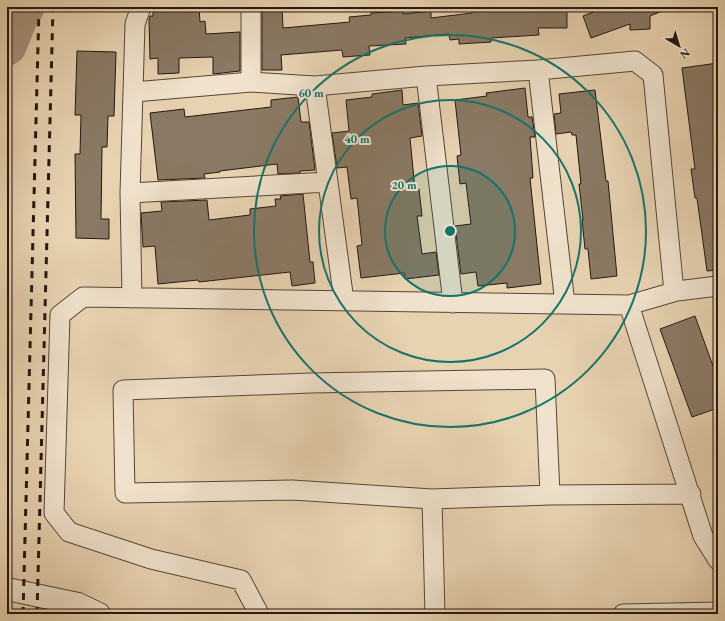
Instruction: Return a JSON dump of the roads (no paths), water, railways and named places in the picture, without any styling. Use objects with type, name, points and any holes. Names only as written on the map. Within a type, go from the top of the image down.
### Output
[{"type":"street","points":[[132,298],[130,193],[135,24],[141,7]]},
{"type":"street","points":[[251,7],[251,82]]},
{"type":"street","points":[[134,92],[251,82],[315,86],[426,76],[538,70],[635,60],[653,75],[674,292]]},
{"type":"street","points":[[538,70],[565,304]]},
{"type":"street","points":[[426,76],[453,303]]},
{"type":"street","points":[[315,86],[344,301]]},
{"type":"street","points":[[130,193],[328,182]]},
{"type":"street","points":[[259,614],[242,580],[151,559],[68,532],[54,513],[60,315],[83,297],[629,305],[674,292],[718,286]]},
{"type":"street","points":[[629,305],[703,536],[718,560]]},
{"type":"street","points":[[550,495],[546,379],[318,383],[123,390],[125,493],[292,490],[432,498],[690,494]]},
{"type":"street","points":[[432,498],[435,614]]},
{"type":"street","points":[[7,589],[78,604],[99,614]]},
{"type":"street","points":[[623,614],[718,612]]},
{"type":"waterway","points":[[7,46],[21,11],[25,7]]},
{"type":"railway","points":[[23,614],[39,7]]},
{"type":"railway","points":[[37,614],[53,7]]}]
